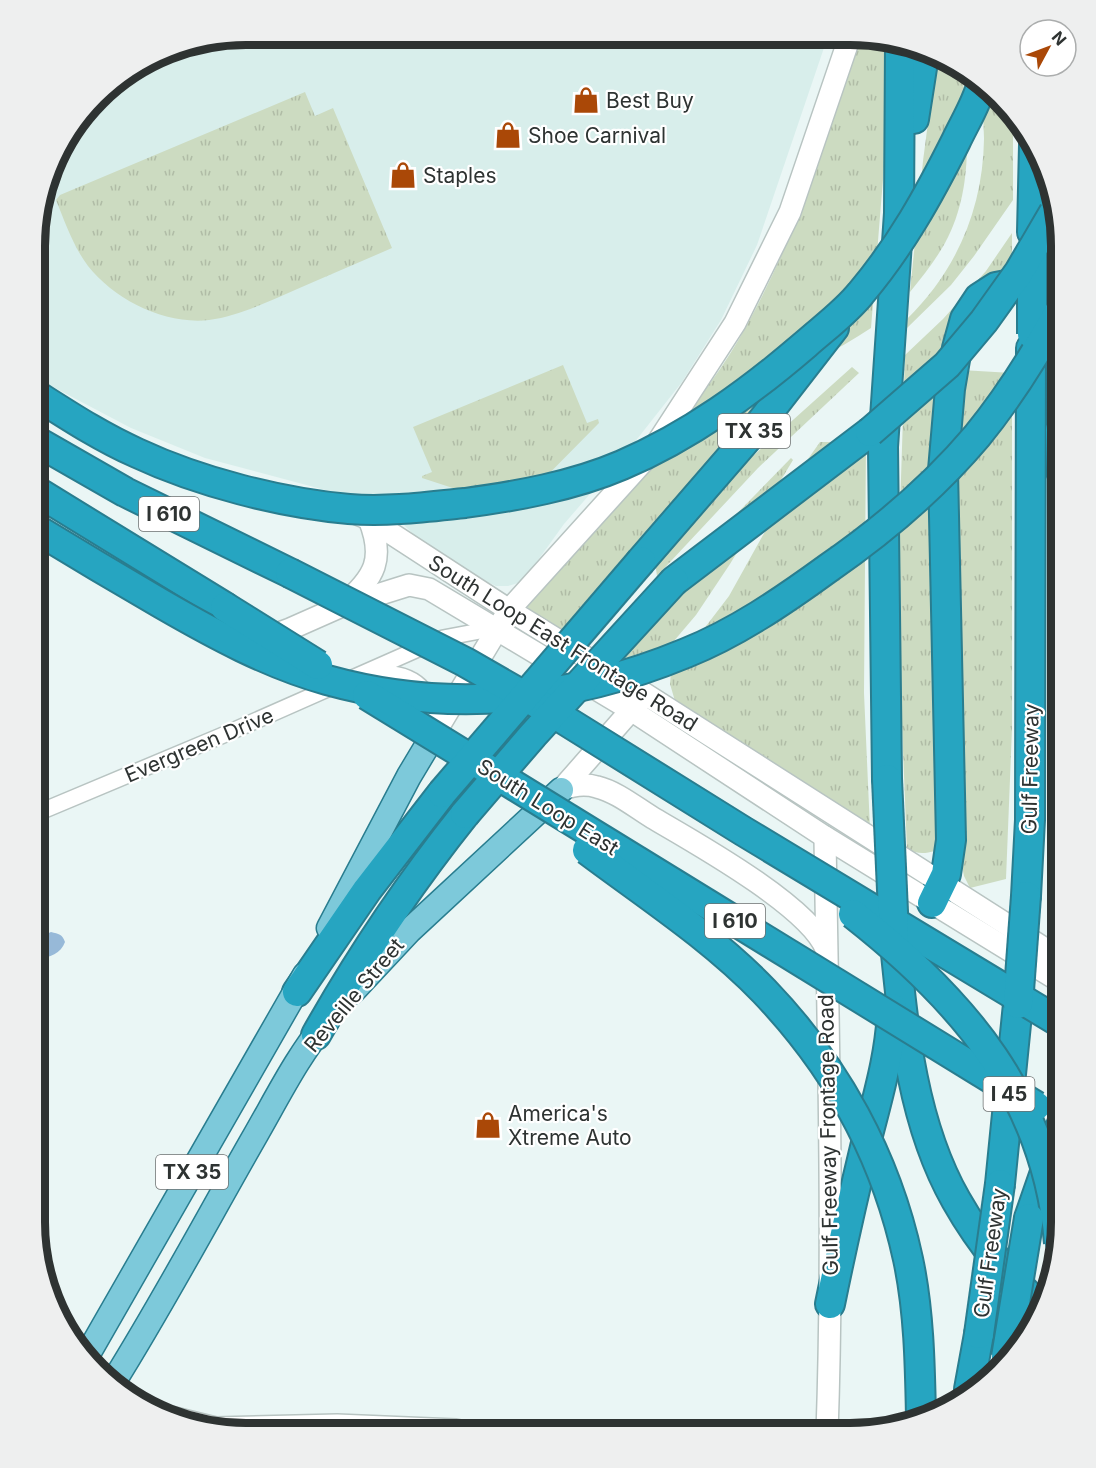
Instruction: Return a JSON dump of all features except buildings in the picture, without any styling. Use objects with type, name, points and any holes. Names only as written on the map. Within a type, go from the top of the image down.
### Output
[{"type":"highway","points":[[900,52],[899,213],[883,447],[887,779],[894,934],[911,1067],[936,1156],[955,1199],[981,1239],[1003,1269],[1034,1301]]},
{"type":"highway","points":[[899,213],[923,59]]},
{"type":"highway","name":"TX 35","points":[[297,992],[367,890],[442,792],[759,426],[860,296],[929,195],[978,92]]},
{"type":"highway","name":"Gulf Freeway","points":[[970,1382],[1000,1184],[1018,1004],[1030,820],[1034,164]]},
{"type":"highway","name":"TX 35","points":[[316,1035],[377,932],[430,858],[525,744],[674,581],[870,432],[947,365],[984,321],[1019,272],[1049,221]]},
{"type":"highway","points":[[937,894],[948,865],[951,840],[943,470],[950,389],[957,348],[965,319],[979,298],[996,287],[1017,283],[1051,285]]},
{"type":"highway","points":[[45,401],[82,425],[138,454],[245,491],[296,502],[351,509],[408,509],[498,499],[571,482],[621,465],[683,434],[722,410],[752,387],[793,355],[860,296]]},
{"type":"highway","points":[[45,535],[224,638],[263,657],[326,680],[392,694],[436,699],[477,700],[561,692],[625,675],[687,653],[783,600],[869,538],[923,492],[978,435],[1000,406],[1051,324]]},
{"type":"highway","name":"I 610","points":[[45,446],[125,492],[385,620],[516,691],[1051,1016]]},
{"type":"highway","name":"South Loop East","points":[[45,497],[225,607],[430,741],[1051,1117]]},
{"type":"highway","points":[[430,741],[703,938],[763,990],[821,1058],[877,1159],[894,1206],[908,1260],[915,1308],[921,1410]]},
{"type":"highway","points":[[743,831],[871,928],[942,994],[972,1028],[998,1062],[1022,1102],[1038,1141],[1051,1187]]},
{"type":"highway","points":[[830,1304],[887,1054],[892,1013],[894,934]]},
{"type":"highway","name":"Gulf Freeway","points":[[1008,1345],[1029,1218],[1051,1153]]},
{"type":"main road","points":[[509,610],[650,454],[735,323],[790,212],[847,45]]},
{"type":"main road","name":"South Loop East Frontage Road","points":[[45,391],[107,426],[163,451],[259,483],[332,503],[369,519],[509,610],[825,837],[1051,954]]},
{"type":"main road","points":[[342,606],[363,587],[375,566],[376,542],[369,519]]},
{"type":"main road","name":"South Loop East Frontage Road","points":[[45,546],[204,644],[221,647],[243,646],[290,629],[342,606],[409,585],[429,589],[496,628],[638,702],[853,828],[937,894],[1051,975]]},
{"type":"main road","name":"Reveille Street","points":[[90,1348],[297,992],[409,776],[496,628],[509,610]]},
{"type":"main road","name":"Reveille Street","points":[[118,1376],[141,1339],[203,1226],[316,1035],[361,981],[409,930],[561,790],[638,702]]},
{"type":"main road","points":[[561,790],[584,784],[606,790],[716,855],[794,911],[822,939],[826,950]]},
{"type":"main road","points":[[825,837],[853,828]]},
{"type":"main road","name":"Gulf Freeway Frontage Road","points":[[825,837],[830,1304],[827,1423]]},
{"type":"main road","points":[[166,1216],[203,1226]]},
{"type":"street","name":"Evergreen Drive","points":[[45,810],[443,638],[496,628]]},
{"type":"street","name":"Evergreen Drive","points":[[362,674],[401,675],[416,681],[425,692],[432,708],[430,741]]},
{"type":"street","points":[[297,1423],[361,1423]]},
{"type":"shaded area","points":[[233,45],[825,45],[757,245],[721,320],[682,382],[634,443],[564,524],[528,574],[518,583],[496,586],[481,579],[420,541],[395,516],[355,498],[205,458],[131,428],[45,383],[45,246],[52,194],[60,169],[72,146],[95,114],[114,95],[146,72],[169,60],[207,49]]},
{"type":"green space","points":[[853,45],[893,50],[871,328],[806,365],[693,415],[688,410],[719,370],[746,327],[790,236]]},
{"type":"green space","points":[[936,64],[963,81],[967,137],[965,180],[961,201],[945,243],[910,292]]},
{"type":"green space","points":[[305,92],[315,116],[333,108],[392,248],[253,308],[209,320],[192,321],[175,318],[142,308],[112,289],[88,266],[74,242],[56,200],[60,195]]},
{"type":"green space","points":[[981,94],[992,104],[1013,130],[1013,200],[951,285],[906,329],[907,319],[940,280],[964,236],[979,189],[984,139]]},
{"type":"green space","points":[[1012,233],[1012,271],[962,304],[946,818],[935,851],[917,853],[907,849],[897,602],[905,355],[943,319],[986,271]]},
{"type":"green space","points":[[563,365],[587,423],[598,419],[599,423],[521,502],[505,505],[422,478],[432,472],[413,427]]},
{"type":"green space","points":[[852,367],[859,373],[758,468],[657,576],[656,569],[652,565],[734,473]]},
{"type":"green space","points":[[961,370],[1012,373],[1012,729],[1006,879],[970,888],[964,876],[960,856],[954,462]]},
{"type":"green space","points":[[804,380],[565,632],[528,609],[528,606],[653,464],[723,413]]},
{"type":"green space","points":[[820,442],[866,442],[864,693],[870,829],[675,701],[670,684],[671,672],[729,596],[796,476]]},
{"type":"green space","points":[[791,458],[793,460],[696,615],[640,681],[608,661],[717,534]]},
{"type":"water","points":[[51,932],[58,934],[65,942],[60,950],[45,958],[45,935]]},
{"type":"place","name":"Best Buy","points":[[586,100]]},
{"type":"place","name":"Shoe Carnival","points":[[508,135]]},
{"type":"place","name":"Staples","points":[[403,175]]},
{"type":"place","name":"America's Xtreme Auto","points":[[488,1125]]}]
